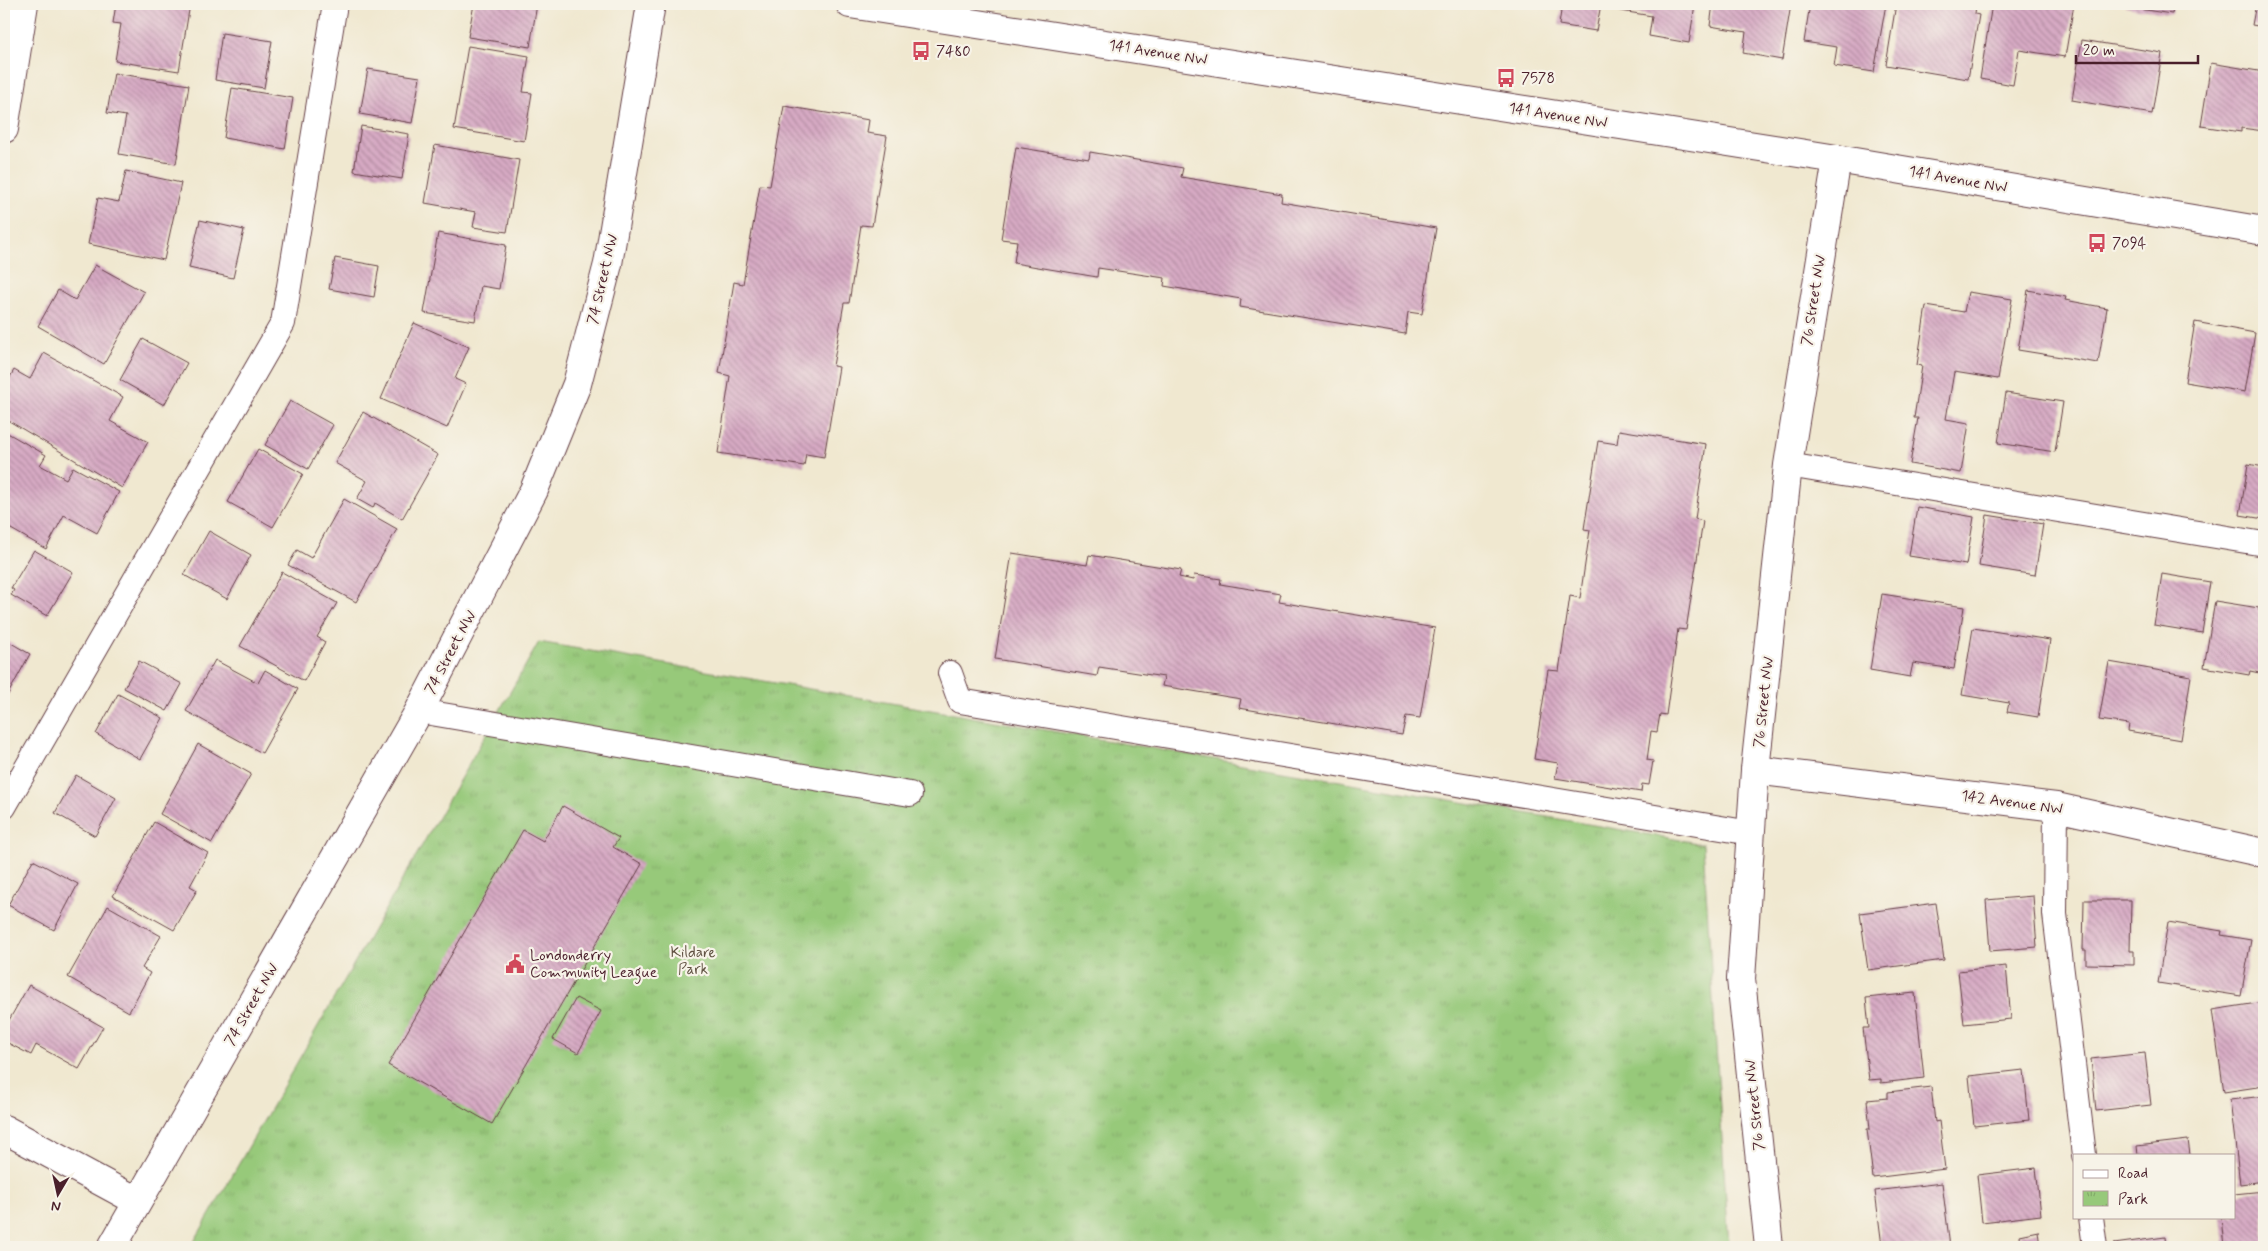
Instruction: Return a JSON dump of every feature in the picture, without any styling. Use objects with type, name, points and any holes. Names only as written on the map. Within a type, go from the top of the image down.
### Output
[{"type":"street","points":[[4,129],[24,4]]},
{"type":"street","name":"74 Street NW","points":[[112,1247],[420,711],[534,490],[577,384],[608,264],[651,4]]},
{"type":"street","name":"141 Avenue NW","points":[[850,4],[1837,159],[2264,231]]},
{"type":"street","name":"76 Street NW","points":[[1769,1247],[1741,979],[1756,770],[1788,465],[1837,159]]},
{"type":"street","name":"142 Avenue NW","points":[[1756,770],[2056,807],[2264,853]]},
{"type":"street","points":[[4,1129],[137,1201]]},
{"type":"lane","points":[[4,807],[283,323],[336,4]]},
{"type":"lane","points":[[1788,465],[2264,544]]},
{"type":"lane","points":[[950,673],[960,700],[1751,833]]},
{"type":"lane","points":[[420,711],[910,794]]},
{"type":"lane","points":[[2056,807],[2055,914],[2084,1154]]},
{"type":"lane","points":[[2091,1218],[2095,1247]]},
{"type":"green space","name":"Kildare Park","points":[[539,642],[1703,844],[1729,1247],[191,1247]]},
{"type":"building","points":[[116,4],[190,4],[179,71],[115,61],[121,24],[113,23]]},
{"type":"building","points":[[474,4],[537,4],[530,47],[468,37]]},
{"type":"building","points":[[1562,4],[1601,4],[1596,31],[1559,25]]},
{"type":"building","points":[[1616,4],[1695,4],[1689,43],[1649,36],[1652,16],[1615,10]]},
{"type":"building","points":[[1713,4],[1791,4],[1782,60],[1743,53],[1746,32],[1710,26]]},
{"type":"building","points":[[1810,4],[1886,4],[1874,72],[1834,66],[1837,47],[1804,42]]},
{"type":"building","points":[[1896,4],[1933,7],[1934,4],[1976,4],[1975,14],[1979,15],[1968,79],[1886,65]]},
{"type":"building","points":[[1992,4],[2074,4],[2065,57],[2019,50],[2013,85],[1980,79]]},
{"type":"building","points":[[2125,4],[2174,4],[2172,14],[2125,7]]},
{"type":"building","points":[[2256,4],[2264,4],[2264,27],[2252,25]]},
{"type":"building","points":[[222,33],[272,41],[264,88],[215,80]]},
{"type":"building","points":[[2082,40],[2162,53],[2152,114],[2072,100]]},
{"type":"building","points":[[468,46],[529,56],[523,92],[532,93],[524,141],[454,129]]},
{"type":"building","points":[[2211,63],[2264,72],[2264,131],[2241,128],[2241,132],[2201,126]]},
{"type":"building","points":[[368,69],[420,77],[412,123],[360,114]]},
{"type":"building","points":[[114,73],[189,85],[176,164],[119,154],[126,116],[107,113]]},
{"type":"building","points":[[232,88],[293,98],[285,149],[224,138]]},
{"type":"building","points":[[784,106],[869,120],[867,133],[887,136],[872,226],[861,225],[849,303],[844,303],[833,366],[839,367],[824,457],[806,454],[804,466],[718,453],[730,376],[719,373],[734,282],[743,284],[760,185],[770,186]]},
{"type":"building","points":[[361,126],[409,134],[402,179],[354,171]]},
{"type":"building","points":[[435,145],[519,160],[507,232],[473,227],[476,212],[425,203]]},
{"type":"building","points":[[1016,147],[1089,159],[1090,152],[1183,168],[1181,177],[1282,194],[1281,202],[1436,228],[1422,314],[1408,312],[1405,334],[1240,307],[1241,299],[1164,286],[1165,278],[1098,268],[1097,277],[1014,263],[1017,241],[1001,239]]},
{"type":"building","points":[[126,171],[181,183],[164,260],[88,244],[98,198],[119,202]]},
{"type":"building","points":[[200,220],[244,230],[233,278],[189,268]]},
{"type":"building","points":[[438,233],[506,245],[499,289],[481,286],[475,321],[424,313]]},
{"type":"building","points":[[335,258],[379,266],[374,297],[329,289]]},
{"type":"building","points":[[95,265],[144,292],[104,364],[38,326],[58,290],[75,300]]},
{"type":"building","points":[[2028,290],[2066,297],[2065,300],[2107,308],[2098,363],[2018,350]]},
{"type":"building","points":[[1968,292],[2012,299],[1998,379],[1954,372],[1946,419],[1969,423],[1961,473],[1910,464],[1918,418],[1914,418],[1922,366],[1917,365],[1926,306],[1964,312]]},
{"type":"building","points":[[2195,322],[2255,333],[2245,392],[2185,382]]},
{"type":"building","points":[[414,323],[469,347],[455,379],[466,384],[447,428],[381,399]]},
{"type":"building","points":[[143,339],[187,363],[164,405],[120,380]]},
{"type":"building","points":[[44,353],[123,397],[110,421],[148,442],[122,488],[4,418],[4,388],[14,370],[30,379]]},
{"type":"building","points":[[2006,393],[2063,402],[2055,452],[1998,443]]},
{"type":"building","points":[[290,401],[333,425],[308,469],[265,445]]},
{"type":"building","points":[[363,412],[438,455],[402,519],[375,503],[373,508],[357,499],[367,481],[335,463]]},
{"type":"building","points":[[1619,430],[1706,444],[1695,519],[1703,521],[1686,630],[1678,629],[1666,715],[1660,714],[1657,732],[1651,731],[1647,760],[1653,761],[1649,785],[1642,784],[1641,792],[1555,778],[1558,763],[1534,759],[1548,670],[1559,671],[1570,596],[1580,598],[1590,530],[1584,529],[1598,441],[1617,444]]},
{"type":"building","points":[[4,431],[46,455],[40,465],[66,479],[73,467],[119,492],[97,533],[64,515],[46,549],[4,525]]},
{"type":"building","points":[[258,449],[303,474],[273,527],[228,502]]},
{"type":"building","points":[[2248,464],[2264,467],[2264,519],[2240,515]]},
{"type":"building","points":[[344,499],[397,529],[356,602],[288,565],[297,550],[311,558]]},
{"type":"building","points":[[1917,507],[1974,517],[1966,565],[1909,556]]},
{"type":"building","points":[[1987,515],[2043,524],[2035,575],[1979,566]]},
{"type":"building","points":[[209,531],[251,555],[227,599],[184,575]]},
{"type":"building","points":[[34,550],[73,572],[47,616],[11,595],[14,590],[11,588]]},
{"type":"building","points":[[1012,553],[1087,565],[1089,555],[1181,570],[1179,577],[1193,580],[1194,575],[1221,579],[1220,584],[1281,594],[1279,602],[1435,628],[1420,718],[1406,716],[1402,735],[1239,708],[1241,699],[1162,686],[1164,677],[1099,667],[1097,676],[995,659]]},
{"type":"building","points":[[282,572],[337,603],[317,637],[325,642],[304,681],[240,646]]},
{"type":"building","points":[[2162,574],[2210,582],[2202,633],[2154,625]]},
{"type":"building","points":[[1882,594],[1964,607],[1954,669],[1913,663],[1910,677],[1870,670]]},
{"type":"building","points":[[2215,601],[2259,608],[2259,611],[2264,612],[2264,674],[2250,671],[2249,675],[2204,667]]},
{"type":"building","points":[[1973,628],[2050,640],[2038,717],[2007,712],[2009,703],[1962,695]]},
{"type":"building","points":[[4,639],[30,654],[7,696],[4,695]]},
{"type":"building","points":[[215,660],[258,683],[265,670],[298,689],[262,753],[186,711]]},
{"type":"building","points":[[139,661],[182,684],[167,711],[124,688]]},
{"type":"building","points":[[2109,662],[2191,676],[2181,740],[2128,731],[2129,724],[2099,720]]},
{"type":"building","points":[[118,694],[163,718],[140,759],[96,734]]},
{"type":"building","points":[[198,744],[251,774],[212,843],[160,814]]},
{"type":"building","points":[[76,775],[116,798],[95,836],[55,813]]},
{"type":"building","name":"Londonderry Community League","points":[[563,806],[619,838],[613,847],[642,864],[492,1124],[388,1065],[523,830],[543,841]]},
{"type":"building","points":[[154,822],[208,853],[190,886],[197,890],[174,930],[113,896]]},
{"type":"building","points":[[33,860],[78,884],[54,930],[8,905]]},
{"type":"building","points":[[2033,896],[2037,947],[1990,951],[1986,900]]},
{"type":"building","points":[[2084,900],[2131,900],[2130,951],[2134,951],[2134,965],[2086,964],[2086,950],[2083,950]]},
{"type":"building","points":[[1936,903],[1944,960],[1868,970],[1860,913]]},
{"type":"building","points":[[108,906],[161,936],[142,968],[150,973],[129,1012],[68,977]]},
{"type":"building","points":[[2168,922],[2222,931],[2221,935],[2251,940],[2241,996],[2158,983]]},
{"type":"building","points":[[2006,966],[2011,1019],[1964,1024],[1958,971]]},
{"type":"building","points":[[29,985],[103,1027],[79,1069],[36,1045],[31,1055],[4,1041],[4,1029]]},
{"type":"building","points":[[1915,993],[1924,1078],[1881,1083],[1881,1079],[1869,1080],[1863,1028],[1869,1028],[1866,998]]},
{"type":"building","points":[[576,998],[601,1011],[578,1053],[553,1039]]},
{"type":"building","points":[[2264,1002],[2264,1086],[2224,1092],[2212,1010]]},
{"type":"building","points":[[2145,1053],[2151,1105],[2096,1111],[2091,1059]]},
{"type":"building","points":[[2024,1070],[2029,1120],[1974,1126],[1969,1076]]},
{"type":"building","points":[[1931,1087],[1935,1122],[1939,1121],[1945,1169],[1873,1178],[1867,1129],[1870,1129],[1867,1100],[1888,1098],[1888,1092]]},
{"type":"building","points":[[2264,1096],[2264,1181],[2240,1184],[2230,1100]]},
{"type":"building","points":[[2188,1140],[2190,1154],[2138,1154],[2137,1146]]},
{"type":"building","points":[[2036,1168],[2041,1215],[1982,1222],[1977,1175]]},
{"type":"building","points":[[1942,1183],[1950,1247],[1882,1246],[1875,1191]]},
{"type":"building","points":[[2264,1191],[2264,1247],[2224,1247],[2221,1218],[2236,1218],[2236,1194]]},
{"type":"building","points":[[2038,1231],[2040,1247],[2021,1247],[2019,1235]]},
{"type":"building","points":[[2165,1237],[2166,1247],[2114,1247],[2114,1244]]},
{"type":"place","name":"7480","points":[[921,51]]},
{"type":"place","name":"7578","points":[[1506,78]]},
{"type":"place","name":"7094","points":[[2097,243]]},
{"type":"place","name":"Londonderry Community League","points":[[515,964]]}]
